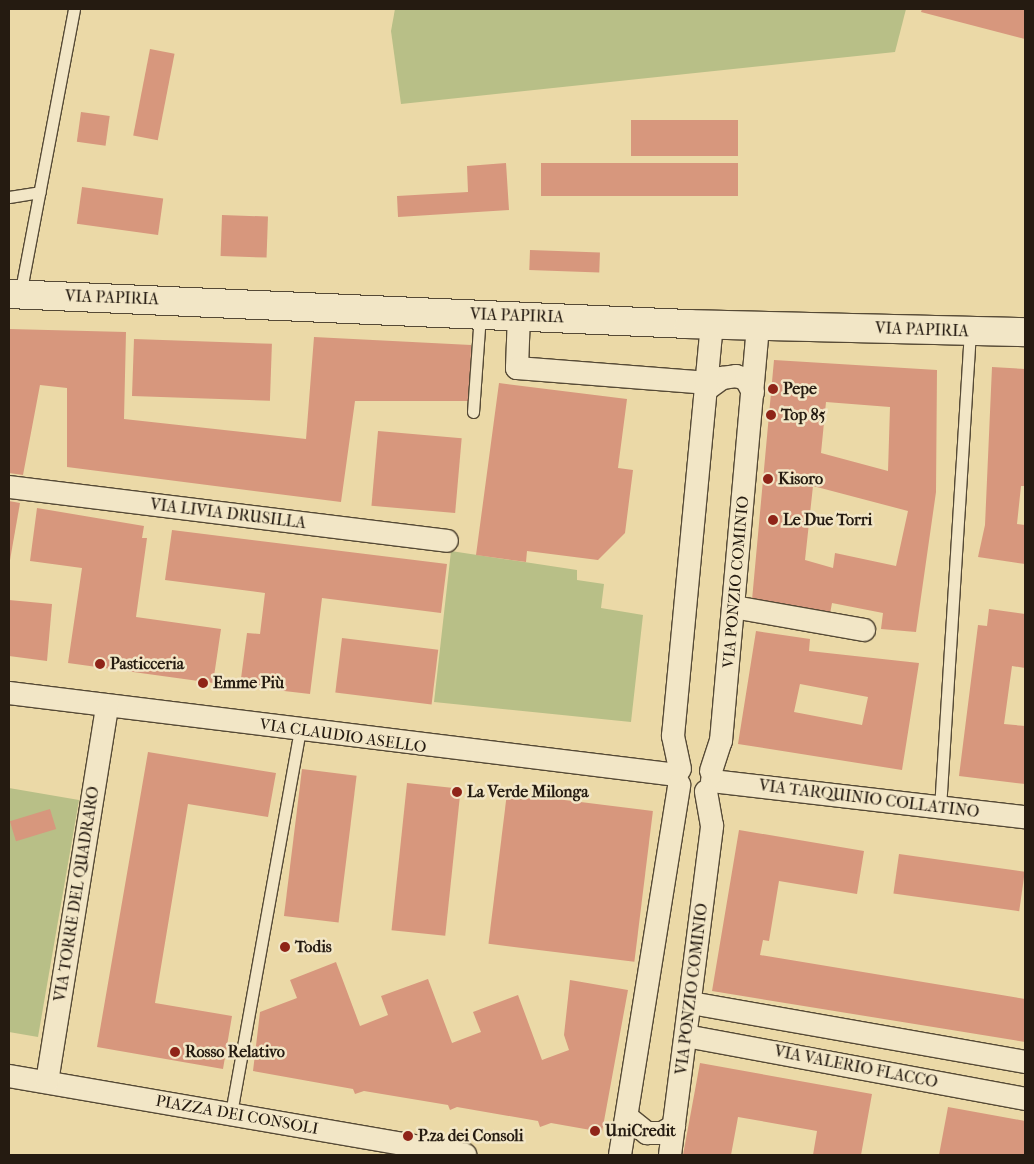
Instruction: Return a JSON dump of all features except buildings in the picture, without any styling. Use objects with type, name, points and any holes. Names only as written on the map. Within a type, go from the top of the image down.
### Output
[{"type":"street","name":"VIA PAPIRIA","points":[[14,295],[758,326],[1025,332]]},
{"type":"street","points":[[519,315],[516,368],[707,386],[722,378],[736,376],[746,379],[753,392]]},
{"type":"street","points":[[620,1155],[679,776],[697,762],[710,781],[688,795],[679,776],[673,736],[712,324]]},
{"type":"street","name":"VIA PONZIO COMINIO","points":[[670,1155],[691,1004],[712,826],[710,781],[721,741],[758,326]]},
{"type":"street","name":"VIA LIVIA DRUSILLA","points":[[9,487],[447,541]]},
{"type":"street","points":[[734,606],[864,630]]},
{"type":"street","name":"VIA CLAUDIO ASELLO","points":[[9,693],[679,776]]},
{"type":"street","name":"VIA TORRE DEL QUADRARO","points":[[46,1082],[107,706]]},
{"type":"street","name":"VIA TARQUINIO COLLATINO","points":[[710,781],[1025,817]]},
{"type":"street","name":"VIA VALERIO FLACCO","points":[[691,1004],[1025,1062]]},
{"type":"street","name":"VIA VALERIO FLACCO","points":[[686,1036],[1025,1099]]},
{"type":"street","name":"PIAZZA DEI CONSOLI","points":[[9,1076],[465,1155]]},
{"type":"street","points":[[627,1117],[648,1132],[662,1133],[674,1126]]},
{"type":"lane","points":[[14,295],[40,192],[74,9]]},
{"type":"lane","points":[[9,197],[40,192]]},
{"type":"lane","points":[[473,412],[480,314]]},
{"type":"lane","points":[[940,808],[970,331]]},
{"type":"lane","points":[[231,1113],[300,729]]},
{"type":"green space","points":[[395,9],[906,9],[895,52],[401,104],[391,31]]},
{"type":"green space","points":[[451,551],[577,570],[577,580],[604,584],[601,608],[643,615],[631,722],[434,702]]},
{"type":"green space","points":[[9,788],[79,800],[38,1037],[9,1032]]},
{"type":"place","name":"Pepe","points":[[773,389]]},
{"type":"place","name":"Top 85","points":[[771,415]]},
{"type":"place","name":"Kisoro","points":[[768,479]]},
{"type":"place","name":"Le Due Torri","points":[[773,520]]},
{"type":"place","name":"Pasticceria","points":[[100,664]]},
{"type":"place","name":"Emme Più","points":[[203,683]]},
{"type":"place","name":"La Verde Milonga","points":[[457,792]]},
{"type":"place","name":"Todis","points":[[285,947]]},
{"type":"place","name":"Rosso Relativo","points":[[175,1052]]},
{"type":"place","name":"UniCredit","points":[[595,1131]]},
{"type":"place","name":"P.za dei Consoli","points":[[408,1136]]}]
